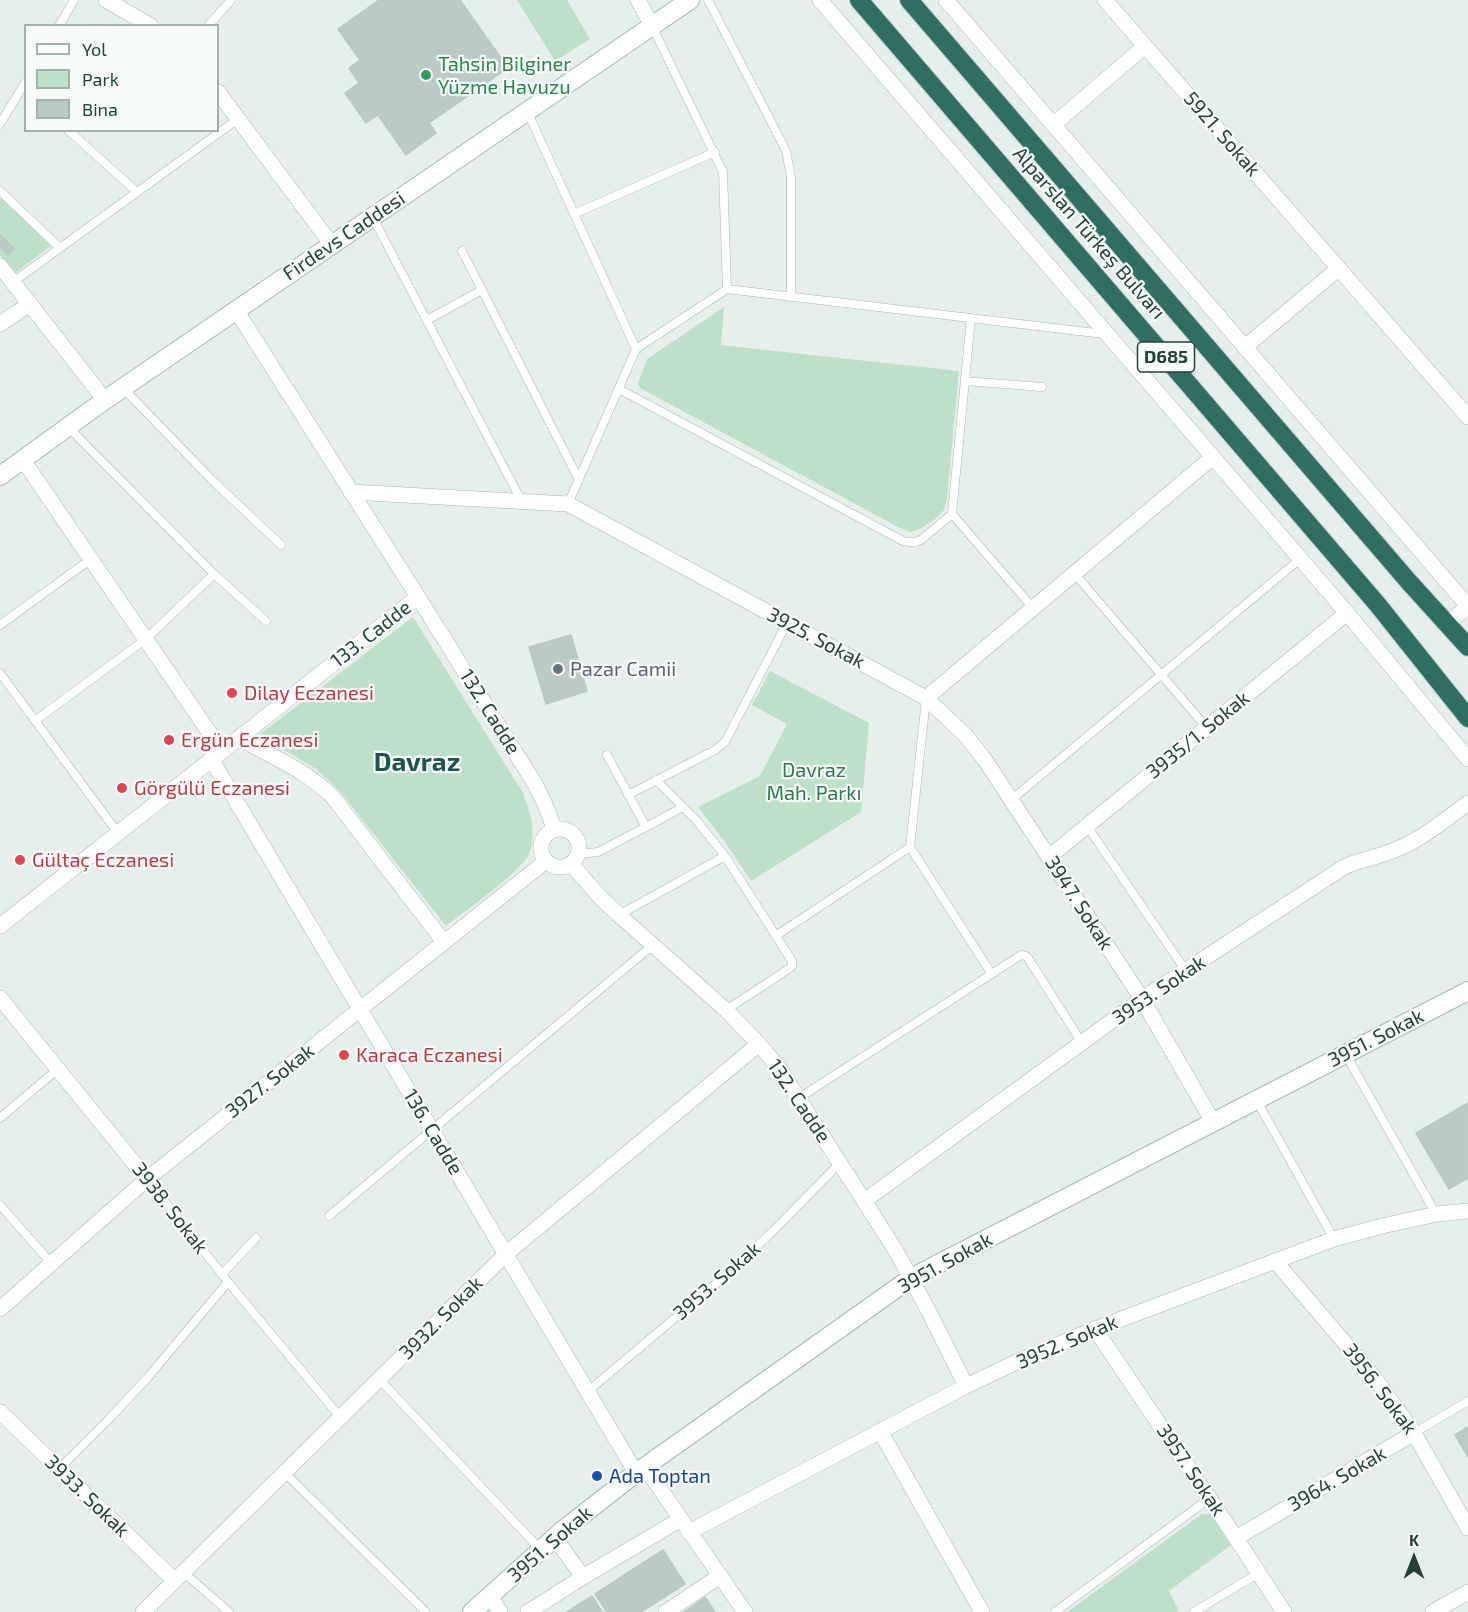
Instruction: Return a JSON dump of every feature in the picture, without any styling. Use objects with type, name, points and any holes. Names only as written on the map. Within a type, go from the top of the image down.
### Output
[{"type":"highway","name":"Alparslan Türkeş Bulvarı","points":[[859,0],[1378,605],[1468,718]]},
{"type":"highway","name":"Alparslan Türkeş Bulvarı","points":[[909,0],[1401,573],[1468,647]]},
{"type":"street","points":[[106,0],[148,24]]},
{"type":"street","points":[[638,0],[652,26]]},
{"type":"street","name":"Firdevs Caddesi","points":[[0,476],[105,400],[690,0]]},
{"type":"street","points":[[820,0],[1347,613],[1468,759]]},
{"type":"street","points":[[946,0],[1468,606],[1447,624]]},
{"type":"street","name":"5921. Sokak","points":[[1105,0],[1468,417]]},
{"type":"street","points":[[1053,124],[1145,46]]},
{"type":"street","points":[[219,93],[332,244]]},
{"type":"street","points":[[0,266],[105,400]]},
{"type":"street","points":[[1245,347],[1338,269]]},
{"type":"street","points":[[0,324],[30,304]]},
{"type":"street","name":"133. Cadde","points":[[0,926],[418,597],[236,310]]},
{"type":"street","points":[[926,698],[1213,457]]},
{"type":"street","name":"136. Cadde","points":[[23,460],[146,639],[217,755],[360,1009],[588,1392],[640,1470],[685,1525],[745,1612]]},
{"type":"street","name":"3925. Sokak","points":[[351,492],[568,504],[926,698]]},
{"type":"street","name":"132. Cadde","points":[[418,597],[535,784],[555,830]]},
{"type":"street","name":"3935/1. Sokak","points":[[1049,857],[1347,613]]},
{"type":"street","name":"3947. Sokak","points":[[926,698],[966,736],[985,760],[1142,999],[1214,1122]]},
{"type":"street","points":[[239,738],[323,787],[444,942]]},
{"type":"street","name":"3953. Sokak","points":[[864,1201],[1142,999],[1344,867],[1408,844],[1468,804]]},
{"type":"street","points":[[555,830],[571,831],[579,842],[575,859],[559,868],[546,861],[541,852],[541,845],[547,834],[555,830]]},
{"type":"street","name":"132. Cadde","points":[[575,859],[600,897],[726,1010],[779,1068],[911,1278],[966,1386]]},
{"type":"street","name":"3927. Sokak","points":[[0,1309],[147,1179],[546,861]]},
{"type":"street","name":"3951. Sokak","points":[[472,1612],[548,1544],[640,1470],[911,1278],[1346,1054],[1466,997]]},
{"type":"street","name":"3938. Sokak","points":[[0,998],[147,1179]]},
{"type":"street","name":"3932. Sokak","points":[[142,1612],[506,1254],[759,1044]]},
{"type":"street","name":"3952. Sokak","points":[[528,1612],[583,1577],[1021,1360],[1095,1329],[1334,1239],[1437,1214],[1468,1211]]},
{"type":"street","name":"3956. Sokak","points":[[1275,1261],[1373,1376],[1414,1433],[1468,1528]]},
{"type":"street","name":"3957. Sokak","points":[[1095,1329],[1284,1612]]},
{"type":"street","name":"3933. Sokak","points":[[0,1412],[58,1468],[179,1576]]},
{"type":"street","points":[[880,1431],[982,1612]]},
{"type":"street","name":"3964. Sokak","points":[[1236,1538],[1414,1433]]},
{"type":"street","points":[[548,1544],[583,1577]]},
{"type":"street","points":[[666,1612],[720,1576]]},
{"type":"street","points":[[1433,1612],[1468,1592]]},
{"type":"street","points":[[490,1596],[500,1612]]},
{"type":"lane","points":[[60,24],[74,0]]},
{"type":"lane","points":[[210,24],[231,0]]},
{"type":"lane","points":[[708,0],[779,137],[790,165],[791,297]]},
{"type":"lane","points":[[652,26],[723,172],[727,289]]},
{"type":"lane","points":[[0,124],[24,87]]},
{"type":"lane","points":[[527,111],[636,349]]},
{"type":"lane","points":[[12,282],[238,119]]},
{"type":"lane","points":[[70,132],[137,192]]},
{"type":"lane","points":[[574,214],[715,152]]},
{"type":"lane","points":[[0,191],[60,248]]},
{"type":"lane","points":[[373,216],[522,502]]},
{"type":"lane","points":[[462,250],[579,480]]},
{"type":"lane","points":[[568,504],[636,349],[727,289],[1108,334]]},
{"type":"lane","points":[[427,320],[482,290]]},
{"type":"lane","points":[[619,389],[903,541],[916,542],[952,514],[971,318]]},
{"type":"lane","points":[[965,381],[1042,387]]},
{"type":"lane","points":[[123,388],[212,480],[281,544]]},
{"type":"lane","points":[[68,427],[214,574],[266,621]]},
{"type":"lane","points":[[952,514],[1033,608]]},
{"type":"lane","points":[[0,625],[91,559]]},
{"type":"lane","points":[[1011,800],[1300,559]]},
{"type":"lane","points":[[1074,573],[1207,728]]},
{"type":"lane","points":[[36,720],[146,639],[214,574]]},
{"type":"lane","points":[[628,795],[715,750],[725,742],[787,622]]},
{"type":"lane","points":[[0,674],[118,833]]},
{"type":"lane","points":[[926,698],[910,847],[992,974]]},
{"type":"lane","points":[[607,755],[646,827]]},
{"type":"lane","points":[[656,780],[683,807],[725,856],[791,958],[792,966],[726,1010]]},
{"type":"lane","points":[[575,859],[598,852],[683,807]]},
{"type":"lane","points":[[1087,826],[1186,971]]},
{"type":"lane","points":[[777,935],[910,847]]},
{"type":"lane","points":[[619,915],[725,856]]},
{"type":"lane","points":[[329,1216],[653,945]]},
{"type":"lane","points":[[799,1098],[1021,955],[1026,956],[1082,1043]]},
{"type":"lane","points":[[1346,1054],[1437,1214]]},
{"type":"lane","points":[[0,1118],[58,1069]]},
{"type":"lane","points":[[1256,1100],[1334,1239]]},
{"type":"lane","name":"3953. Sokak","points":[[588,1392],[719,1281],[770,1234],[840,1163]]},
{"type":"lane","name":"3938. Sokak","points":[[147,1179],[228,1282],[340,1417]]},
{"type":"lane","points":[[0,1205],[51,1263]]},
{"type":"lane","points":[[222,1274],[256,1238]]},
{"type":"lane","points":[[58,1468],[110,1418],[149,1376],[228,1282]]},
{"type":"lane","points":[[379,1379],[548,1544]]},
{"type":"lane","name":"3964. Sokak","points":[[1414,1433],[1468,1401]]},
{"type":"lane","points":[[284,1472],[426,1612]]},
{"type":"lane","points":[[1055,1612],[1210,1498]]},
{"type":"lane","points":[[1194,1612],[1259,1573]]},
{"type":"lane","points":[[179,1576],[229,1612]]},
{"type":"green space","points":[[517,0],[567,0],[590,39],[555,61]]},
{"type":"green space","points":[[0,199],[51,246],[15,273],[0,255]]},
{"type":"green space","points":[[724,307],[721,345],[959,371],[947,498],[944,510],[938,517],[920,529],[910,532],[900,528],[640,388],[638,384],[647,359]]},
{"type":"green space","points":[[413,617],[523,793],[533,830],[530,852],[517,869],[446,926],[338,789],[316,769],[259,735]]},
{"type":"green space","name":"Davraz Mah. Parkı","points":[[770,671],[869,723],[861,812],[751,881],[698,807],[760,776],[787,724],[752,705]]},
{"type":"green space","points":[[1202,1514],[1210,1514],[1231,1545],[1169,1591],[1179,1611],[1067,1612]]},
{"type":"building","name":"Tahsin Bilginer Yüzme Havuzu","points":[[379,0],[460,0],[508,68],[429,123],[436,133],[406,155],[378,115],[366,123],[345,93],[359,83],[349,68],[360,60],[338,29]]},
{"type":"building","points":[[1,235],[14,249],[8,255],[0,246]]},
{"type":"building","name":"Pazar Camii","points":[[571,635],[587,691],[546,704],[529,647]]},
{"type":"building","points":[[1468,1103],[1468,1178],[1449,1189],[1416,1133]]},
{"type":"building","points":[[1468,1427],[1468,1457],[1455,1435]]},
{"type":"building","points":[[663,1550],[685,1584],[641,1612],[607,1612],[595,1594]]},
{"type":"building","points":[[592,1596],[602,1612],[567,1612]]},
{"type":"building","points":[[705,1597],[715,1612],[684,1612]]},
{"type":"place","name":"Tahsin Bilginer Yüzme Havuzu","points":[[426,75]]},
{"type":"place","name":"Pazar Camii","points":[[558,669]]},
{"type":"place","name":"Dilay Eczanesi","points":[[232,693]]},
{"type":"place","name":"Ergün Eczanesi","points":[[169,740]]},
{"type":"place","name":"Görgülü Eczanesi","points":[[122,788]]},
{"type":"place","name":"Gültaç Eczanesi","points":[[20,860]]},
{"type":"place","name":"Karaca Eczanesi","points":[[344,1055]]},
{"type":"place","name":"Ada Toptan","points":[[597,1476]]},
{"type":"district","name":"Davraz","points":[[417,762]]}]
